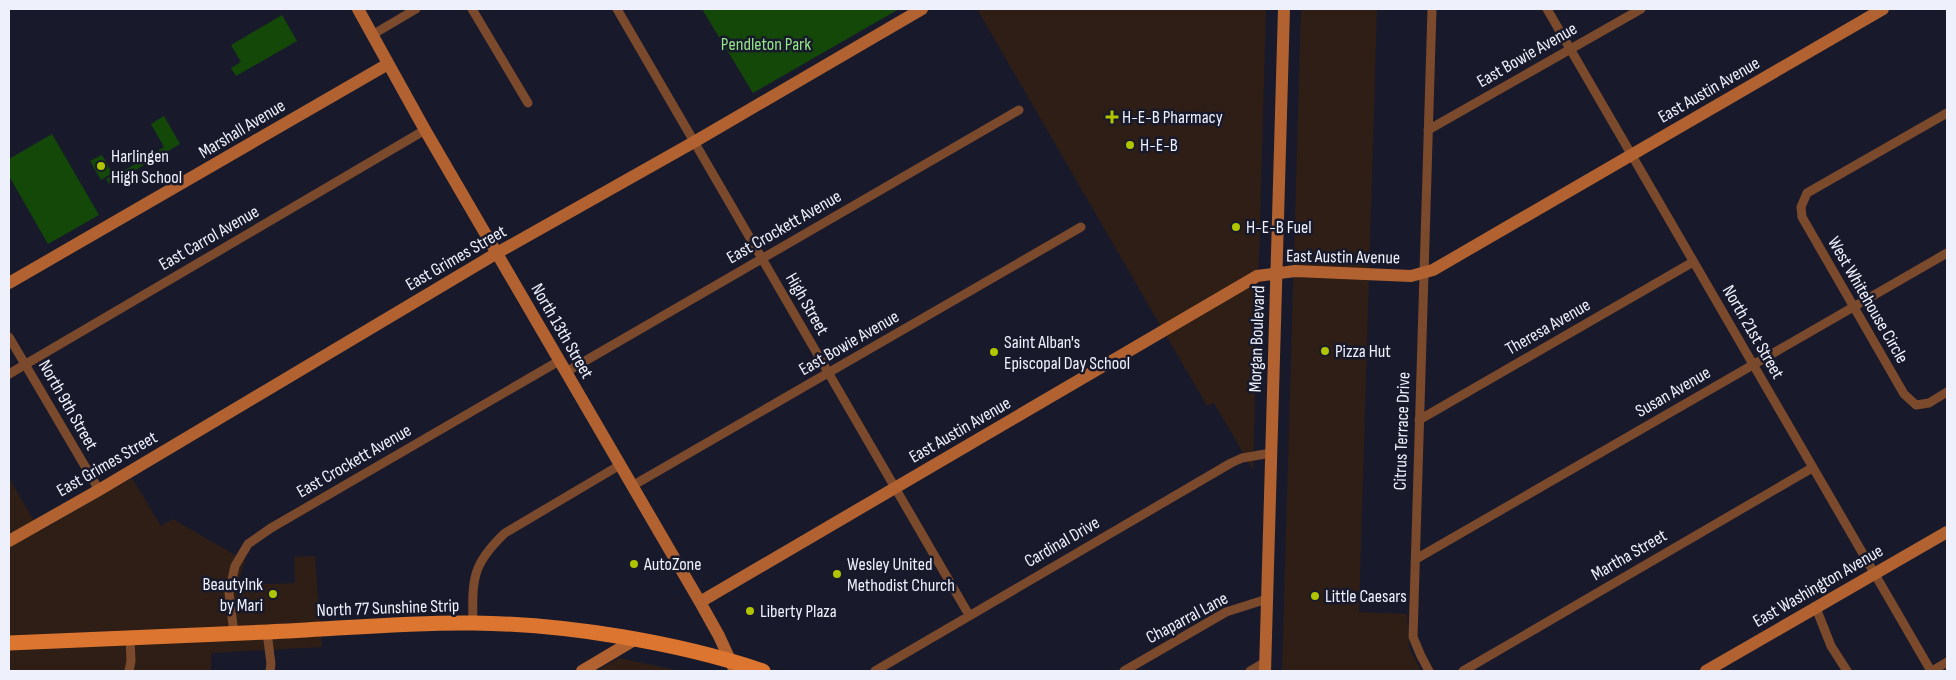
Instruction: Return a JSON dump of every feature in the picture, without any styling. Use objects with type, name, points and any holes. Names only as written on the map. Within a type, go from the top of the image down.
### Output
[{"type":"main road","name":"North 77 Sunshine Strip","points":[[9,643],[473,623],[549,628],[634,640],[733,666],[763,671]]},
{"type":"street","name":"North 13th Street","points":[[358,9],[425,130],[700,602],[733,666]]},
{"type":"street","points":[[372,35],[416,9]]},
{"type":"street","points":[[472,9],[528,102]]},
{"type":"street","name":"High Street","points":[[617,9],[969,615]]},
{"type":"street","name":"East Grimes Street","points":[[9,541],[99,490],[497,254],[922,9]]},
{"type":"street","name":"Morgan Boulevard","points":[[1265,667],[1284,9]]},
{"type":"street","name":"Citrus Terrace Drive","points":[[1429,671],[1420,656],[1413,637],[1432,9]]},
{"type":"street","name":"North 21st Street","points":[[1547,9],[1812,468],[1932,671]]},
{"type":"street","name":"East Bowie Avenue","points":[[1428,130],[1641,9]]},
{"type":"street","name":"East Austin Avenue","points":[[700,602],[1257,276],[1295,271],[1403,275],[1433,270],[1883,9]]},
{"type":"street","name":"Marshall Avenue","points":[[9,283],[232,156],[388,64]]},
{"type":"street","name":"East Crockett Avenue","points":[[566,372],[1019,110]]},
{"type":"street","name":"West Whitehouse Circle","points":[[1947,113],[1807,194],[1801,207],[1802,218],[1904,394],[1916,404],[1929,403],[1947,392]]},
{"type":"street","name":"East Carrol Avenue","points":[[9,374],[425,130]]},
{"type":"street","name":"East Bowie Avenue","points":[[632,486],[1081,227]]},
{"type":"street","name":"Susan Avenue","points":[[1416,559],[1947,253]]},
{"type":"street","name":"Theresa Avenue","points":[[1419,420],[1693,262]]},
{"type":"street","name":"North 9th Street","points":[[9,337],[99,490]]},
{"type":"street","name":"East Crockett Avenue","points":[[234,633],[229,593],[235,566],[248,544],[271,528],[559,361]]},
{"type":"street","name":"Cardinal Drive","points":[[875,671],[1231,463],[1242,458],[1271,453]]},
{"type":"street","points":[[473,623],[474,577],[480,560],[490,547],[505,533],[620,465]]},
{"type":"street","name":"Martha Street","points":[[1463,671],[1812,468]]},
{"type":"street","name":"East Washington Avenue","points":[[1706,671],[1947,532]]},
{"type":"street","name":"Chaparral Lane","points":[[1124,671],[1226,612],[1267,599]]},
{"type":"street","points":[[1816,608],[1831,646],[1847,671]]},
{"type":"street","points":[[267,632],[271,664],[270,671]]},
{"type":"street","points":[[129,671],[130,638]]},
{"type":"street","points":[[582,671],[634,640]]},
{"type":"street","points":[[1932,671],[1947,662]]},
{"type":"street","points":[[1250,671],[1265,667]]},
{"type":"shaded area","points":[[977,9],[1266,9],[1253,470],[1214,403],[1207,406]]},
{"type":"shaded area","points":[[1301,9],[1377,9],[1359,612],[1407,614],[1409,647],[1421,671],[1282,671]]},
{"type":"shaded area","points":[[9,478],[40,531],[132,478],[161,526],[173,519],[245,561],[237,585],[295,583],[294,557],[315,556],[322,647],[211,653],[211,671],[9,671]]},
{"type":"shaded area","points":[[619,658],[680,671],[596,671]]},
{"type":"green space","name":"Pendleton Park","points":[[702,9],[899,9],[753,93]]},
{"type":"green space","points":[[282,15],[297,41],[236,76],[231,68],[241,62],[231,45]]},
{"type":"green space","points":[[164,116],[180,144],[110,185],[106,179],[115,176],[164,147],[151,124]]},
{"type":"green space","points":[[52,134],[99,215],[48,244],[9,176],[9,159]]},
{"type":"green space","points":[[102,155],[112,173],[101,180],[90,161]]},
{"type":"place","name":"H-E-B Pharmacy","points":[[1112,117]]},
{"type":"place","name":"H-E-B","points":[[1130,145]]},
{"type":"place","name":"Harlingen High School","points":[[101,166]]},
{"type":"place","name":"H-E-B Fuel","points":[[1236,227]]},
{"type":"place","name":"Pizza Hut","points":[[1325,351]]},
{"type":"place","name":"Saint Alban's Episcopal Day School","points":[[994,352]]},
{"type":"place","name":"AutoZone","points":[[634,564]]},
{"type":"place","name":"Wesley United Methodist Church","points":[[837,574]]},
{"type":"place","name":"BeautyInk by Mari","points":[[273,594]]},
{"type":"place","name":"Little Caesars","points":[[1315,596]]},
{"type":"place","name":"Liberty Plaza","points":[[750,611]]}]
